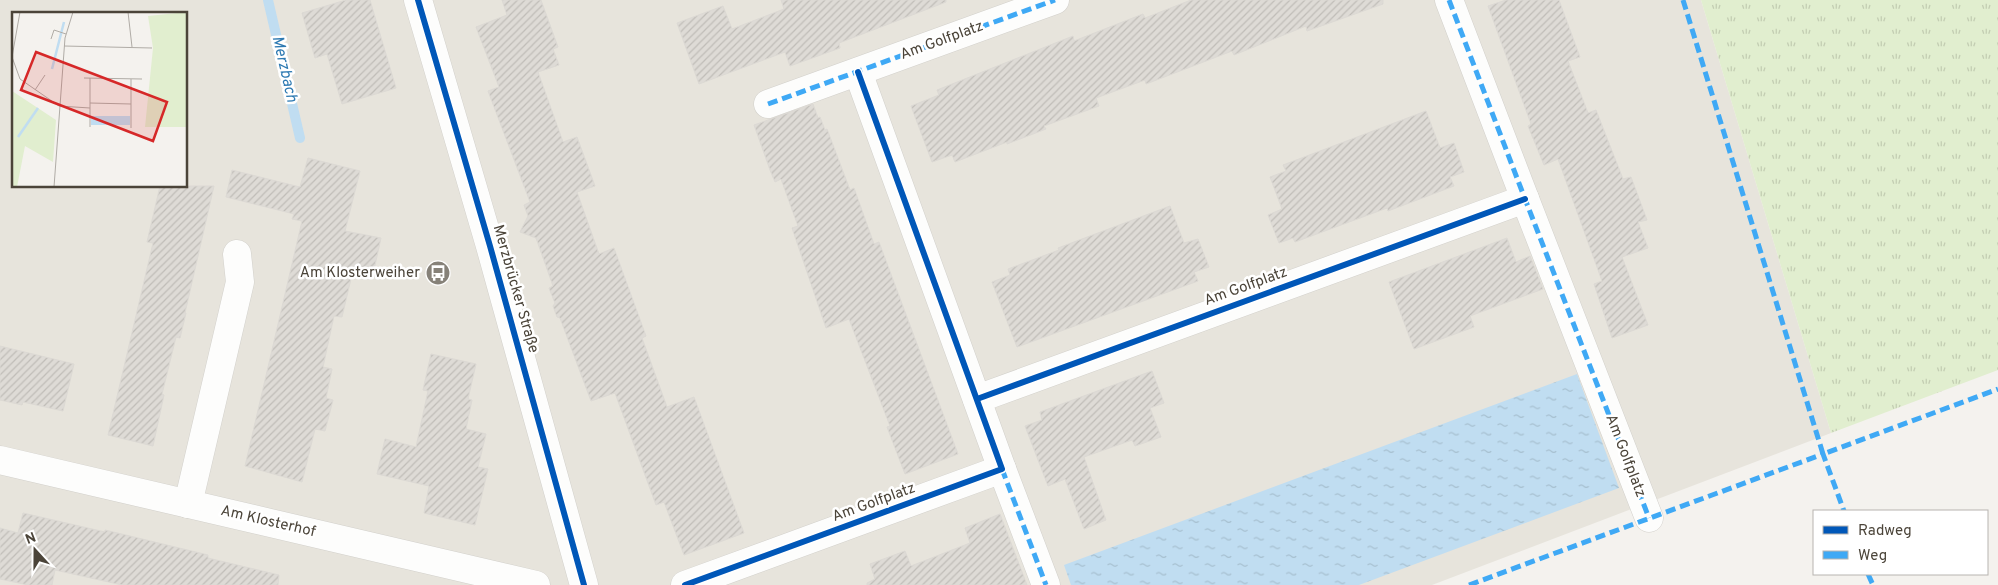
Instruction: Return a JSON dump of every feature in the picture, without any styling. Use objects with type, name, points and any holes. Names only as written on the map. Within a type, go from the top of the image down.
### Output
[{"type":"street","name":"Merzbrücker Straße","points":[[418,0],[490,246],[584,585]]},
{"type":"street","name":"Am Golfplatz","points":[[768,104],[1054,0]]},
{"type":"street","name":"Am Golfplatz","points":[[1449,0],[1524,199],[1649,518]]},
{"type":"street","points":[[858,72],[1046,585]]},
{"type":"street","name":"Am Golfplatz","points":[[977,399],[1524,199]]},
{"type":"street","points":[[188,504],[240,282],[237,254]]},
{"type":"street","name":"Am Klosterhof","points":[[0,460],[536,585]]},
{"type":"street","name":"Am Golfplatz","points":[[685,585],[1002,469]]},
{"type":"shaded area","points":[[0,0],[1701,0],[1831,433],[1432,585],[0,585]]},
{"type":"green space","points":[[1701,0],[1998,0],[1998,370],[1831,433]]},
{"type":"water","points":[[1577,374],[1619,488],[1359,585],[1071,585],[1064,565]]},
{"type":"building","points":[[346,0],[370,0],[396,88],[342,104],[327,54],[315,58],[302,13]]},
{"type":"building","points":[[502,0],[541,0],[558,47],[553,49],[559,65],[538,72],[563,142],[577,137],[595,186],[577,192],[599,254],[614,248],[646,336],[642,338],[667,407],[694,397],[744,533],[684,555],[664,502],[656,505],[615,393],[591,401],[560,318],[557,317],[553,306],[555,303],[549,288],[553,286],[536,238],[520,232],[528,216],[524,205],[530,202],[488,91],[499,87],[476,27],[507,15]]},
{"type":"building","points":[[781,0],[946,0],[946,2],[839,43],[840,48],[790,66],[785,52],[699,84],[677,23],[723,6],[732,29],[784,9]]},
{"type":"building","points":[[1191,0],[1383,0],[1383,4],[1307,31],[1306,26],[1234,55],[1232,51],[1146,84],[1145,80],[1096,98],[1099,106],[1044,126],[1046,129],[1007,144],[1007,142],[955,162],[952,155],[932,162],[911,106],[939,95],[937,90],[1073,36],[1074,41],[1143,14],[1145,18]]},
{"type":"building","points":[[1506,0],[1559,0],[1580,57],[1568,61],[1588,113],[1596,110],[1623,179],[1631,177],[1647,220],[1638,222],[1648,248],[1622,257],[1648,325],[1612,338],[1594,284],[1602,281],[1558,159],[1544,165],[1528,126],[1531,124],[1488,6]]},
{"type":"building","points":[[813,104],[818,118],[820,117],[825,130],[827,129],[850,190],[854,188],[874,244],[879,242],[958,454],[905,474],[887,427],[890,426],[849,319],[826,328],[792,228],[798,226],[781,179],[775,182],[754,125]]},
{"type":"building","points":[[1426,111],[1440,148],[1454,143],[1464,172],[1450,177],[1454,186],[1388,211],[1387,208],[1295,242],[1293,238],[1279,243],[1268,215],[1282,209],[1270,177],[1286,171],[1283,165]]},
{"type":"building","points":[[308,158],[360,171],[345,231],[381,238],[374,270],[354,266],[342,317],[334,316],[323,367],[332,369],[326,398],[333,400],[325,431],[315,429],[302,482],[245,466],[302,221],[292,219],[294,214],[226,197],[232,170],[300,187]]},
{"type":"building","points":[[214,186],[180,338],[176,337],[162,394],[164,395],[153,446],[108,435],[153,243],[147,242],[160,188]]},
{"type":"building","points":[[1170,206],[1184,243],[1198,239],[1209,267],[1194,272],[1198,281],[1017,347],[992,282],[1010,275],[1008,269]]},
{"type":"building","points":[[1507,238],[1516,262],[1530,256],[1543,289],[1470,316],[1474,327],[1414,349],[1389,282]]},
{"type":"building","points":[[0,346],[74,364],[63,411],[23,402],[22,405],[0,400]]},
{"type":"building","points":[[431,354],[476,364],[468,399],[472,400],[466,429],[486,434],[478,467],[488,469],[475,525],[424,513],[429,486],[377,474],[385,439],[416,447],[428,391],[423,390]]},
{"type":"building","points":[[1152,371],[1164,403],[1150,408],[1161,437],[1135,446],[1132,440],[1084,457],[1106,520],[1084,529],[1065,479],[1048,486],[1025,426],[1042,420],[1040,412]]},
{"type":"building","points":[[23,513],[105,532],[105,530],[208,555],[208,558],[279,575],[278,585],[122,585],[55,570],[52,585],[28,585],[0,579],[0,528],[18,533]]},
{"type":"building","points":[[1000,514],[1027,585],[867,585],[867,583],[875,579],[870,564],[905,551],[911,566],[970,543],[965,528]]},
{"type":"waterway","name":"Merzbach","points":[[268,0],[300,138]]},
{"type":"marked path","points":[[768,104],[1055,0]]},
{"type":"marked path","points":[[1449,0],[1649,518]]},
{"type":"marked path","points":[[1683,0],[1823,454],[1998,389]]},
{"type":"marked path","points":[[1469,585],[1823,454],[1844,510]]},
{"type":"marked path","points":[[1002,469],[1046,585]]},
{"type":"marked path","points":[[1868,575],[1873,585]]},
{"type":"cycle path","points":[[418,0],[490,246],[584,585]]},
{"type":"cycle path","points":[[685,585],[1002,469],[858,72]]},
{"type":"cycle path","points":[[977,399],[1525,199]]},
{"type":"place","name":"Am Klosterweiher","points":[[438,273]]}]
